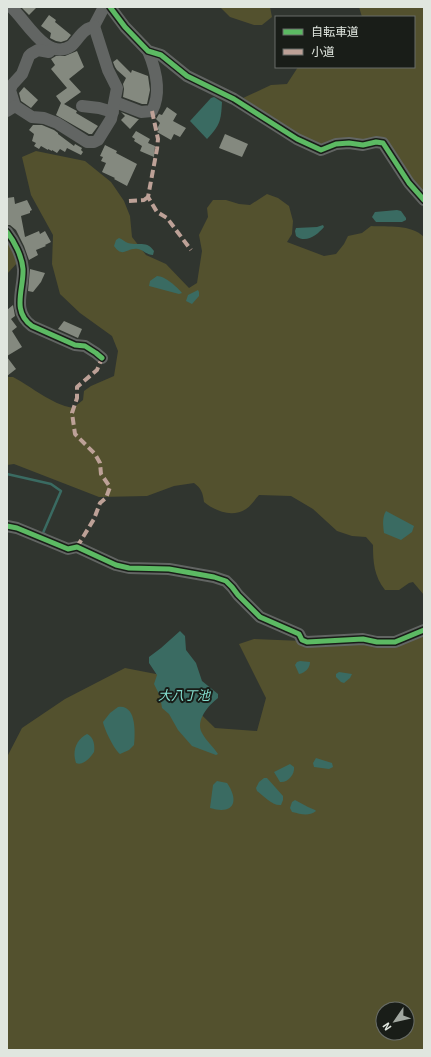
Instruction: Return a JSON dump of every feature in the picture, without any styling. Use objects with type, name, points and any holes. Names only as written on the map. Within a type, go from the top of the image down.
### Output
[{"type":"street","points":[[11,7],[46,46],[52,49],[62,50],[71,46],[85,30],[94,26],[104,7]]},
{"type":"street","points":[[82,106],[99,108],[114,107],[141,112],[152,111],[156,104],[157,80],[154,64],[148,51],[125,27],[110,7]]},
{"type":"street","points":[[52,49],[49,52],[38,50],[31,54],[22,74],[12,85],[10,90],[11,108],[32,117],[44,118],[58,122],[87,142],[94,142],[98,140],[111,119],[117,88],[108,70],[94,26]]},
{"type":"street","points":[[148,51],[161,55],[187,76],[234,99],[297,139],[321,150],[336,144],[349,143],[363,145],[376,142],[383,143],[409,183],[424,200]]},
{"type":"street","points":[[7,232],[19,254],[23,268],[19,300],[22,314],[27,323],[75,345],[85,346],[96,352],[102,358]]},
{"type":"street","points":[[7,526],[17,528],[68,549],[77,547],[116,565],[129,568],[169,569],[214,577],[226,581],[260,617],[299,634],[302,640],[307,642],[363,639],[377,642],[395,642],[424,630]]},
{"type":"shaded area","points":[[220,7],[270,7],[272,17],[262,25],[254,25],[230,17]]},
{"type":"shaded area","points":[[359,7],[424,7],[424,194],[386,142],[318,146],[243,98],[271,85],[287,84],[297,68],[415,68],[415,16],[362,16]]},
{"type":"shaded area","points":[[36,151],[85,161],[111,182],[124,201],[130,216],[132,237],[146,255],[166,264],[189,288],[197,283],[202,251],[199,235],[208,217],[207,208],[213,200],[226,200],[239,204],[250,205],[267,194],[278,198],[289,206],[293,221],[292,234],[287,242],[324,256],[336,254],[348,236],[362,233],[371,226],[406,228],[419,233],[424,237],[424,595],[413,582],[399,590],[385,590],[376,574],[373,557],[373,545],[366,537],[352,536],[337,531],[313,509],[291,496],[259,495],[246,509],[241,512],[229,513],[218,511],[204,502],[201,491],[194,483],[174,486],[147,496],[99,497],[14,464],[7,465],[7,377],[13,377],[49,399],[73,408],[83,400],[84,391],[91,386],[114,376],[118,351],[112,336],[80,313],[60,294],[52,264],[53,235],[31,195],[22,157]]},
{"type":"shaded area","points":[[7,241],[18,262],[7,274]]},
{"type":"shaded area","points":[[424,632],[424,1050],[7,1050],[7,757],[22,728],[65,699],[125,668],[161,675],[215,728],[257,731],[266,698],[239,644],[254,639],[375,644]]},
{"type":"water","points":[[214,97],[222,102],[221,114],[215,130],[207,139],[190,121],[211,98]]},
{"type":"water","points":[[401,211],[406,220],[402,222],[376,222],[372,217],[375,212]]},
{"type":"water","points":[[323,225],[324,227],[311,238],[304,239],[296,236],[296,228],[317,227]]},
{"type":"water","points":[[119,238],[132,244],[145,244],[154,251],[153,255],[138,249],[120,252],[114,246],[116,240]]},
{"type":"water","points":[[157,276],[167,280],[182,293],[179,294],[149,286],[150,281]]},
{"type":"water","points":[[198,290],[199,296],[192,304],[186,301],[188,295]]},
{"type":"water","points":[[386,511],[414,526],[412,532],[401,540],[384,533],[383,519]]},
{"type":"water","name":"大八丁池","points":[[180,631],[185,636],[186,650],[196,663],[202,681],[218,694],[218,698],[204,713],[200,723],[200,728],[205,739],[214,748],[218,754],[216,755],[192,746],[178,730],[169,714],[162,708],[160,696],[154,684],[157,675],[149,663],[149,657]]},
{"type":"water","points":[[300,661],[310,662],[307,670],[299,674],[295,665]]},
{"type":"water","points":[[339,672],[352,674],[344,683],[336,677],[336,674]]},
{"type":"water","points":[[118,707],[124,707],[129,710],[134,721],[135,734],[134,745],[129,750],[120,754],[110,740],[103,722],[110,713]]},
{"type":"water","points":[[87,734],[93,739],[94,752],[88,759],[79,764],[76,763],[74,754],[76,746],[80,739]]},
{"type":"water","points":[[316,758],[332,763],[333,767],[329,769],[314,767],[313,763]]},
{"type":"water","points":[[290,764],[294,767],[292,775],[288,780],[280,782],[274,772]]},
{"type":"water","points":[[264,778],[267,778],[283,796],[281,805],[274,804],[257,791],[256,788],[259,782]]},
{"type":"water","points":[[217,781],[227,783],[233,796],[232,805],[224,810],[210,808],[213,785]]},
{"type":"water","points":[[295,800],[316,811],[307,814],[292,812],[290,808],[292,802]]},
{"type":"building","points":[[21,7],[37,7],[29,15]]},
{"type":"building","points":[[49,15],[71,35],[67,40],[61,42],[50,38],[51,33],[41,26]]},
{"type":"building","points":[[77,51],[84,67],[69,79],[81,92],[64,104],[98,126],[92,134],[89,134],[56,115],[61,103],[56,96],[67,88],[51,69],[55,65],[51,59],[56,56],[65,56]]},
{"type":"building","points":[[117,59],[131,73],[132,70],[148,76],[150,90],[147,104],[142,104],[123,97],[123,84],[126,78],[115,67],[113,62]]},
{"type":"building","points":[[24,87],[38,100],[31,108],[21,101],[19,93]]},
{"type":"building","points":[[167,107],[177,114],[173,121],[186,128],[180,137],[174,134],[171,140],[157,132],[159,130],[157,129],[160,123],[156,119],[159,114],[162,115]]},
{"type":"building","points":[[121,112],[139,119],[130,129],[121,120],[125,116]]},
{"type":"building","points":[[33,125],[42,125],[54,130],[74,146],[75,144],[82,148],[81,150],[83,152],[81,155],[67,148],[65,152],[60,149],[57,153],[41,146],[39,149],[34,146],[36,143],[32,141],[34,134],[29,130]]},
{"type":"building","points":[[136,131],[150,139],[148,143],[155,146],[154,157],[140,151],[142,146],[134,141],[135,139],[132,137]]},
{"type":"building","points":[[225,134],[248,144],[242,157],[219,148]]},
{"type":"building","points":[[105,145],[117,151],[116,153],[137,164],[127,186],[102,172],[106,163],[101,161],[103,157],[100,156]]},
{"type":"building","points":[[14,197],[15,204],[27,200],[32,210],[30,213],[21,216],[25,237],[39,231],[40,234],[45,231],[51,242],[36,250],[38,255],[29,260],[16,230],[10,225],[7,225],[7,198]]},
{"type":"building","points":[[30,269],[45,273],[41,282],[33,292],[28,291]]},
{"type":"building","points":[[13,305],[15,316],[11,319],[17,327],[12,331],[22,347],[7,356],[7,310]]},
{"type":"building","points":[[64,321],[82,329],[78,338],[58,329]]},
{"type":"building","points":[[7,357],[16,369],[7,376]]},
{"type":"waterway","points":[[7,474],[51,484],[61,491],[43,533],[45,534]]},
{"type":"marked path","points":[[152,111],[158,139],[148,197],[157,212],[167,218],[191,250]]},
{"type":"marked path","points":[[129,201],[144,200],[148,197]]},
{"type":"marked path","points":[[77,547],[94,519],[100,503],[106,498],[110,487],[101,474],[100,463],[95,454],[75,434],[72,413],[77,398],[77,387],[97,370],[102,358]]},
{"type":"cycle path","points":[[110,7],[125,27],[148,51],[161,55],[187,76],[234,99],[297,139],[321,150],[336,144],[349,143],[363,145],[376,142],[383,143],[409,183],[424,200]]},
{"type":"cycle path","points":[[7,232],[21,259],[23,277],[20,307],[26,320],[32,326],[75,345],[85,346],[102,358]]},
{"type":"cycle path","points":[[7,526],[17,528],[68,549],[77,547],[116,565],[129,568],[169,569],[214,577],[226,581],[260,617],[299,634],[302,640],[307,642],[363,639],[377,642],[395,642],[424,630]]}]
